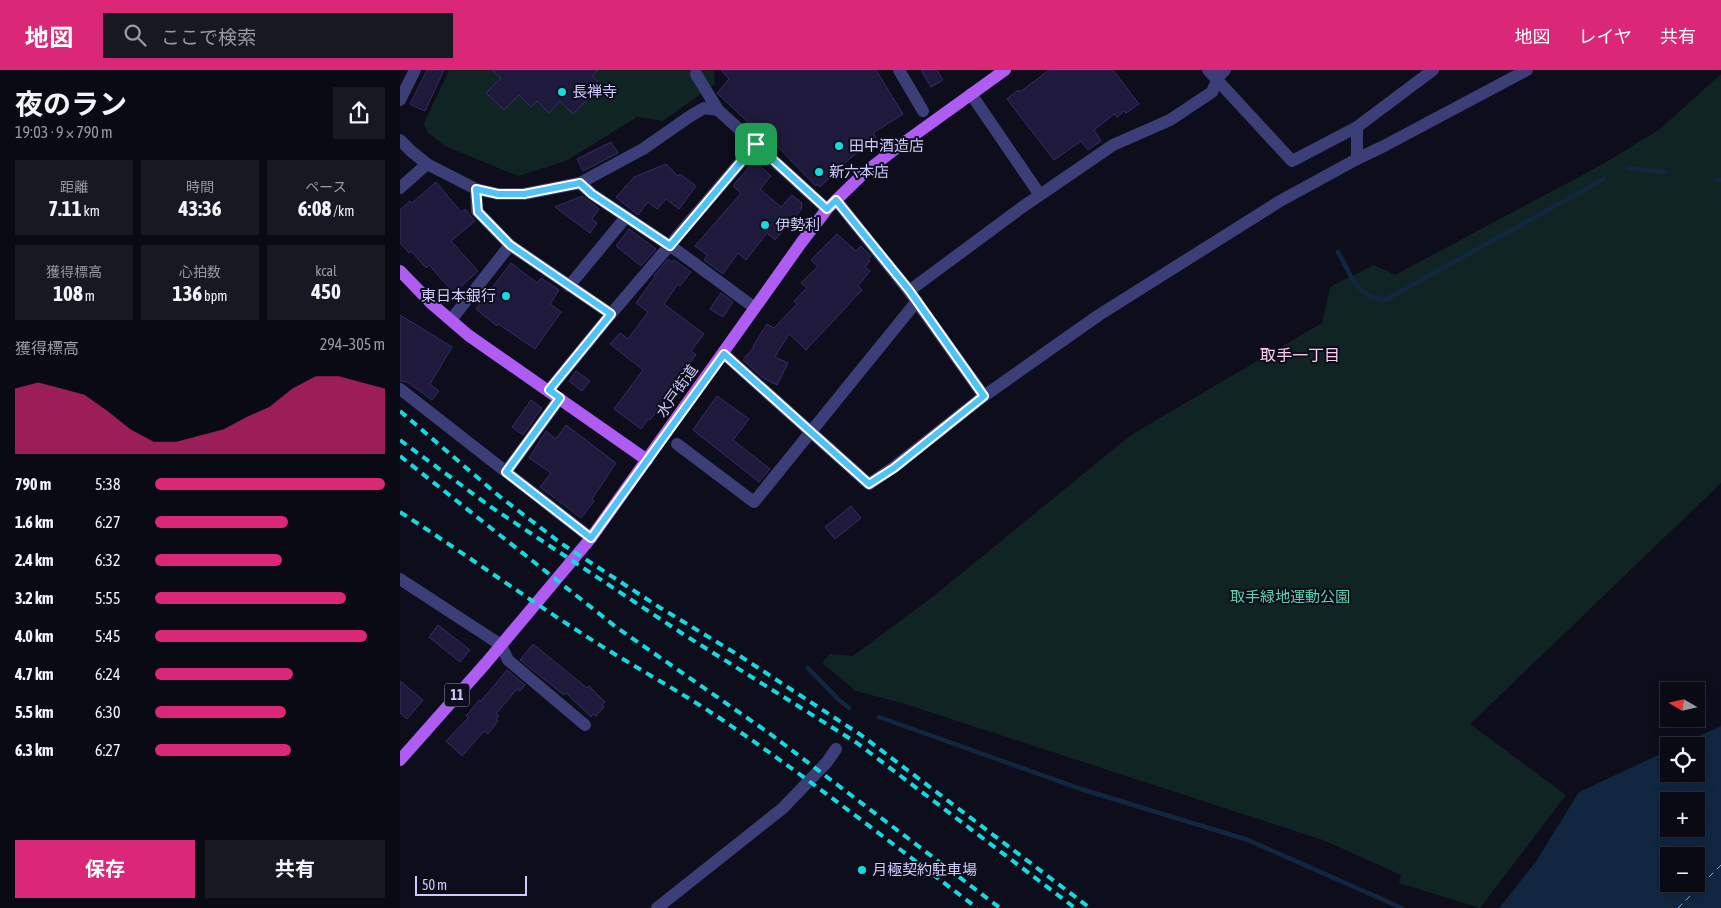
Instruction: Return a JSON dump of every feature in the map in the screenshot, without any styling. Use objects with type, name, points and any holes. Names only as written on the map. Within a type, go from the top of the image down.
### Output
[{"type":"main road","name":"水戸街道","points":[[400,760],[501,645],[591,538],[724,354],[801,243],[832,205],[869,169],[1005,70]]},
{"type":"main road","points":[[400,271],[432,304],[468,335],[647,460]]},
{"type":"street","points":[[400,100],[415,70]]},
{"type":"street","points":[[899,70],[923,111]]},
{"type":"street","points":[[1208,70],[1292,161],[1357,127],[1433,70]]},
{"type":"street","points":[[909,290],[1040,195],[1113,145],[1170,120],[1212,92],[1219,76],[1225,70]]},
{"type":"street","points":[[724,354],[869,484],[894,468],[984,396],[1099,315],[1280,201],[1356,158],[1384,146],[1527,70]]},
{"type":"street","points":[[696,74],[718,110],[756,144],[832,205],[909,290],[984,396]]},
{"type":"street","points":[[971,94],[1040,195]]},
{"type":"street","points":[[400,140],[427,164],[476,189],[498,194],[524,194],[580,183],[643,149],[704,108],[718,110]]},
{"type":"street","points":[[1356,158],[1357,127]]},
{"type":"street","points":[[549,390],[756,144]]},
{"type":"street","points":[[400,188],[427,164]]},
{"type":"street","points":[[580,183],[592,194],[670,246],[755,308]]},
{"type":"street","points":[[476,189],[478,212],[510,245],[611,314]]},
{"type":"street","points":[[569,286],[626,217]]},
{"type":"street","points":[[451,320],[510,245]]},
{"type":"street","points":[[677,444],[754,502],[917,302]]},
{"type":"street","points":[[400,389],[591,538]]},
{"type":"street","points":[[506,472],[560,398]]},
{"type":"street","points":[[400,596],[405,582],[501,645],[508,660],[585,725]]},
{"type":"street","points":[[658,908],[782,808],[827,762],[836,749]]},
{"type":"green space","points":[[449,70],[714,70],[715,84],[663,121],[637,117],[566,161],[518,176],[445,146],[427,132],[424,123]]},
{"type":"green space","name":"取手緑地運動公園","points":[[1721,74],[1721,483],[1470,724],[1566,795],[1480,908],[1399,883],[1401,875],[1323,840],[902,703],[856,691],[822,663],[830,654],[853,656],[935,595],[1131,435],[1322,323],[1330,287],[1374,265],[1395,275],[1603,164],[1660,129]]},
{"type":"water","points":[[1721,726],[1721,908],[1499,908],[1535,863],[1579,792],[1660,754],[1660,782],[1705,782],[1705,737],[1697,737]]},
{"type":"building","points":[[427,70],[444,70],[425,111],[410,104]]},
{"type":"building","name":"長禅寺","points":[[492,70],[598,70],[592,76],[602,85],[573,114],[560,101],[549,113],[537,101],[531,107],[519,95],[504,110],[486,93],[501,78]]},
{"type":"building","points":[[721,70],[876,70],[903,114],[873,133],[876,137],[840,167],[820,187],[817,184],[816,186],[775,144],[773,146],[717,93],[729,79]]},
{"type":"building","points":[[921,70],[937,70],[943,80],[931,87]]},
{"type":"building","points":[[1049,70],[1113,70],[1139,104],[1126,113],[1124,111],[1117,117],[1114,114],[1094,130],[1101,141],[1088,150],[1081,141],[1054,160],[1007,99],[1019,90],[1020,92]]},
{"type":"building","points":[[611,142],[618,153],[583,171],[577,159]]},
{"type":"building","points":[[754,161],[771,176],[760,189],[781,207],[792,195],[802,203],[801,210],[775,240],[767,233],[746,260],[738,253],[723,274],[704,260],[707,255],[695,246],[741,193],[733,186]]},
{"type":"building","points":[[666,164],[678,176],[680,174],[696,186],[679,209],[666,199],[657,209],[648,202],[638,215],[616,197],[634,177]]},
{"type":"building","points":[[436,182],[461,212],[465,209],[475,221],[451,241],[478,271],[454,293],[429,265],[426,268],[411,251],[409,253],[400,243],[400,210],[410,201],[412,203]]},
{"type":"building","points":[[582,196],[599,209],[592,219],[597,223],[590,233],[555,207]]},
{"type":"building","points":[[629,229],[656,249],[641,266],[616,246]]},
{"type":"building","points":[[837,234],[856,251],[861,246],[871,256],[868,260],[870,261],[865,267],[870,271],[858,286],[862,290],[806,350],[789,334],[775,357],[788,363],[777,385],[763,378],[743,360],[754,347],[767,324],[774,328],[797,304],[794,301],[807,288],[801,283],[818,266],[811,260]]},
{"type":"building","points":[[668,259],[672,262],[674,260],[691,272],[680,286],[678,284],[664,304],[704,334],[691,351],[696,355],[677,378],[679,379],[669,395],[641,429],[614,409],[643,370],[610,344],[620,333],[628,339],[648,312],[636,303]]},
{"type":"building","points":[[511,263],[537,283],[541,278],[559,290],[550,304],[561,312],[535,349],[498,324],[497,326],[476,309]]},
{"type":"building","points":[[721,293],[733,302],[723,317],[710,309]]},
{"type":"building","points":[[400,315],[452,347],[430,384],[439,391],[432,400],[406,381],[400,381]]},
{"type":"building","points":[[576,371],[590,381],[582,391],[569,381]]},
{"type":"building","points":[[717,396],[749,419],[733,440],[770,469],[759,482],[693,430]]},
{"type":"building","points":[[531,400],[542,408],[523,435],[512,427]]},
{"type":"building","points":[[566,425],[616,463],[592,499],[594,501],[581,518],[540,487],[551,473],[529,458],[546,431],[556,439]]},
{"type":"building","points":[[851,506],[861,518],[835,539],[825,527]]},
{"type":"building","points":[[438,625],[470,650],[460,662],[429,637]]},
{"type":"building","points":[[533,644],[587,688],[589,686],[605,702],[602,705],[604,707],[596,716],[593,714],[591,717],[566,693],[564,695],[520,660]]},
{"type":"building","points":[[507,670],[525,685],[520,691],[517,689],[496,714],[499,716],[496,719],[498,721],[488,734],[484,731],[462,756],[446,741],[468,718],[466,716],[479,700],[481,701]]},
{"type":"building","points":[[400,681],[423,700],[407,719],[400,713]]},
{"type":"waterway","points":[[1628,168],[1665,172]]},
{"type":"waterway","points":[[1338,252],[1355,284],[1370,297],[1385,300],[1604,179]]},
{"type":"waterway","points":[[808,668],[849,708]]},
{"type":"waterway","points":[[879,717],[1081,789],[1248,840],[1402,908]]},
{"type":"ferry route","points":[[1678,908],[1721,865]]},
{"type":"railway","points":[[400,411],[499,496],[562,544],[861,735],[1090,908]]},
{"type":"railway","points":[[400,440],[491,507],[683,634],[857,743],[1075,908]]},
{"type":"railway","points":[[400,456],[616,627],[769,733],[1000,908]]},
{"type":"railway","points":[[400,512],[608,650],[724,721],[820,789],[977,908]]},
{"type":"place","name":"長禅寺","points":[[562,92]]},
{"type":"place","name":"田中酒造店","points":[[839,146]]},
{"type":"place","name":"新六本店","points":[[819,172]]},
{"type":"place","name":"伊勢利","points":[[765,225]]},
{"type":"place","name":"東日本銀行","points":[[506,296]]},
{"type":"place","name":"月極契約駐車場","points":[[862,870]]},
{"type":"district","name":"取手一丁目","points":[[1300,355]]},
{"type":"route","points":[[756,144],[827,209],[836,200],[909,290],[984,396],[894,468],[869,484],[724,354],[591,538],[506,472],[560,398],[549,390],[611,314],[510,245],[478,212],[476,189],[498,194],[524,194],[580,183],[592,194],[670,246],[756,144]]}]
